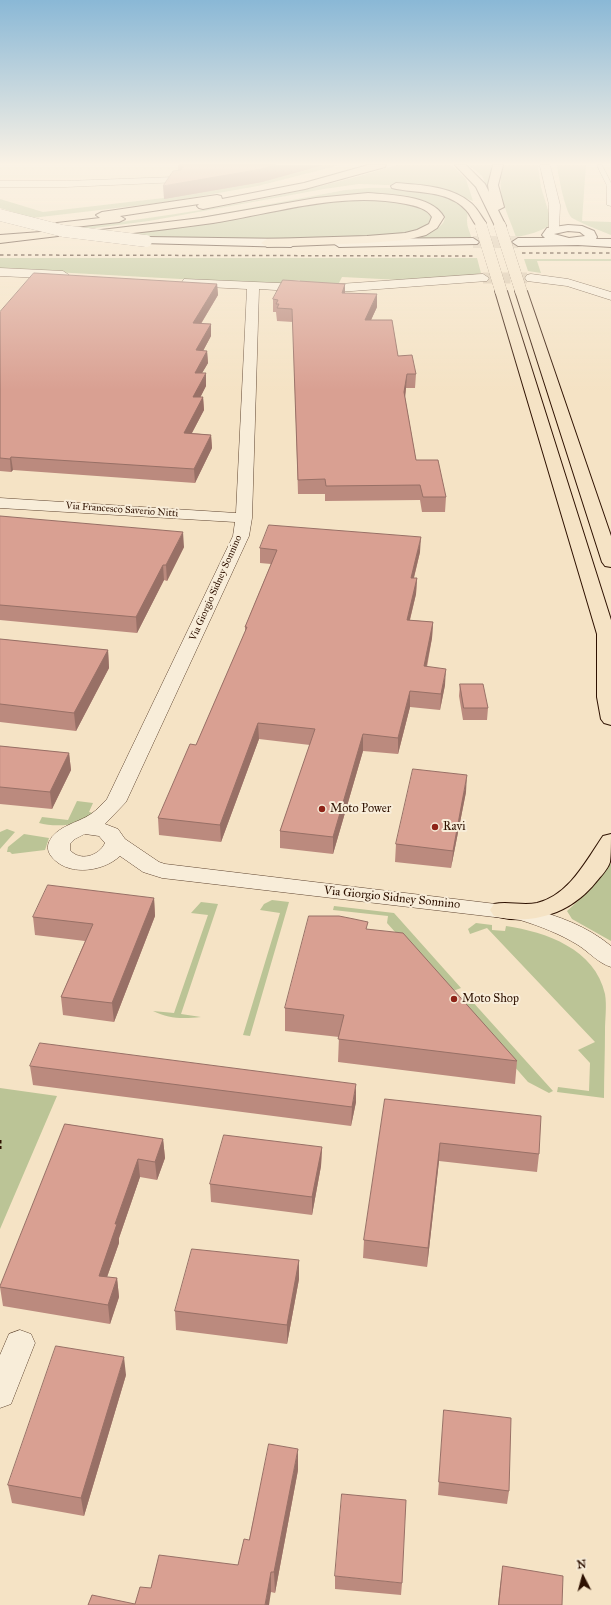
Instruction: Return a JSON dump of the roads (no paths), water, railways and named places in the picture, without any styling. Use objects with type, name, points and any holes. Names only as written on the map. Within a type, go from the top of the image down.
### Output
[{"type":"highway","points":[[267,243],[337,240]]},
{"type":"highway","points":[[485,240],[611,650]]},
{"type":"highway","points":[[504,240],[611,562]]},
{"type":"highway","points":[[605,631],[608,651],[606,701],[611,719]]},
{"type":"highway","points":[[502,910],[535,911],[557,903],[586,879],[611,840]]},
{"type":"street","points":[[136,240],[267,243],[473,242]]},
{"type":"street","points":[[517,240],[611,243]]},
{"type":"street","points":[[565,240],[578,240]]},
{"type":"street","points":[[2,274],[78,276]]},
{"type":"street","points":[[173,281],[253,286],[332,288],[483,278]]},
{"type":"street","points":[[531,278],[568,283],[611,296]]},
{"type":"street","name":"Via Giorgio Sidney Sonnino","points":[[162,871],[146,865],[115,841],[112,829],[116,802],[238,545],[244,518],[253,286]]},
{"type":"street","name":"Via Francesco Saverio Nitti","points":[[0,503],[244,518]]},
{"type":"street","name":"Via Giorgio Sidney Sonnino","points":[[81,828],[100,818],[116,802]]},
{"type":"street","points":[[81,828],[96,828],[104,830],[115,841],[114,849],[104,858],[87,863],[68,860],[59,851],[59,843],[62,838],[81,828]]},
{"type":"street","name":"Via Giorgio Sidney Sonnino","points":[[87,863],[111,863],[140,871],[162,871],[502,910],[535,917],[566,929],[590,941],[611,959]]},
{"type":"street","points":[[0,1394],[20,1343]]},
{"type":"tunnel","points":[[473,242],[518,242]]},
{"type":"tunnel","points":[[483,278],[531,278]]},
{"type":"railway","points":[[522,253],[611,253]]},
{"type":"railway","points":[[0,255],[476,256]]},
{"type":"place","name":"Moto Power","points":[[322,809]]},
{"type":"place","name":"Ravi","points":[[435,827]]},
{"type":"place","name":"Moto Shop","points":[[454,999]]}]
